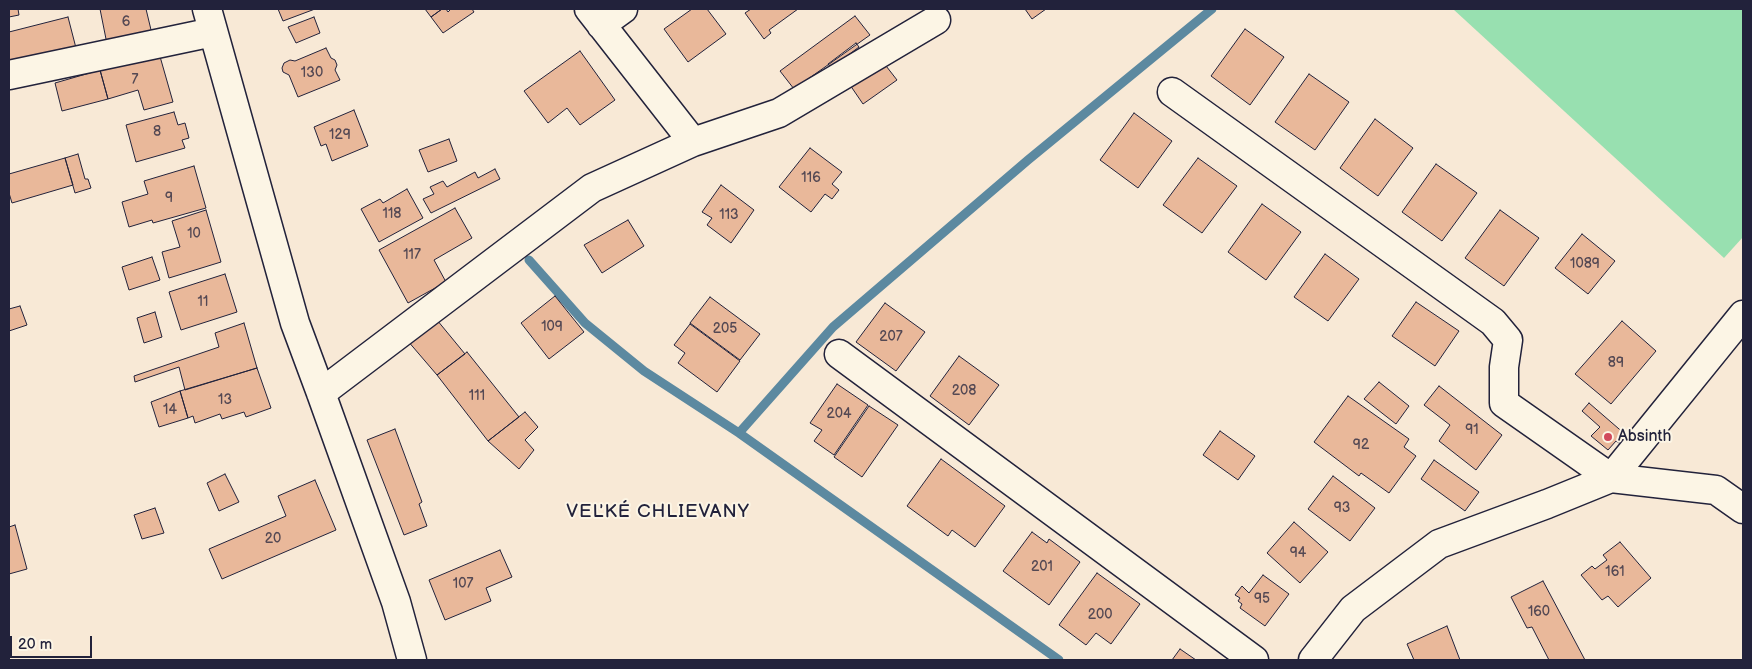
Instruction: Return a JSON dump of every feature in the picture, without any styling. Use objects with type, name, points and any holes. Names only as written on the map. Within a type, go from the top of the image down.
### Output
[{"type":"street","points":[[623,9],[595,17],[693,142]]},
{"type":"street","points":[[322,393],[592,188],[693,142],[779,113],[936,20]]},
{"type":"street","points":[[9,75],[210,21],[295,323],[322,393],[396,602],[412,660]]},
{"type":"street","points":[[1172,92],[1493,322],[1508,340],[1504,367],[1504,403],[1611,478],[1716,490],[1743,509]]},
{"type":"street","points":[[1313,660],[1353,609],[1439,544],[1611,478],[1743,315]]},
{"type":"street","points":[[839,354],[1254,660]]},
{"type":"green space","points":[[1453,9],[1743,9],[1743,237],[1724,258]]},
{"type":"building","points":[[9,9],[18,9],[19,15],[9,17]]},
{"type":"building","points":[[100,9],[146,9],[152,34],[107,44]]},
{"type":"building","points":[[278,9],[315,9],[283,21]]},
{"type":"building","points":[[425,9],[442,9],[431,17]]},
{"type":"building","points":[[442,9],[446,9],[448,12],[451,9],[472,9],[474,12],[443,33],[431,17]]},
{"type":"building","points":[[692,9],[707,9],[726,34],[688,62],[664,29]]},
{"type":"building","points":[[751,9],[798,9],[769,30],[771,33],[764,39],[745,13]]},
{"type":"building","points":[[1025,9],[1046,9],[1032,19]]},
{"type":"building","points":[[855,16],[870,35],[794,89],[780,71]]},
{"type":"building","points":[[68,17],[76,48],[9,65],[9,32]]},
{"type":"building","points":[[314,17],[320,33],[296,43],[288,27]]},
{"type":"building","points":[[1245,29],[1284,57],[1250,105],[1211,76]]},
{"type":"building","points":[[856,43],[859,47],[831,68],[828,64]]},
{"type":"building","points":[[326,48],[331,58],[335,60],[337,65],[335,70],[340,80],[298,97],[289,75],[283,72],[284,63],[290,60],[295,61]]},
{"type":"building","points":[[580,51],[615,100],[580,125],[567,108],[548,123],[524,91]]},
{"type":"building","points":[[159,53],[173,102],[144,110],[138,90],[108,99],[100,70]]},
{"type":"building","points":[[883,62],[897,80],[863,104],[850,85]]},
{"type":"building","points":[[100,70],[108,99],[62,111],[55,83]]},
{"type":"building","points":[[1309,74],[1349,102],[1315,150],[1275,122]]},
{"type":"building","points":[[354,110],[368,146],[332,161],[326,144],[321,146],[314,127]]},
{"type":"building","points":[[174,112],[178,125],[185,123],[189,138],[182,140],[185,148],[136,162],[126,125]]},
{"type":"building","points":[[1134,113],[1172,141],[1138,188],[1100,160]]},
{"type":"building","points":[[1375,119],[1413,148],[1378,196],[1340,168]]},
{"type":"building","points":[[449,139],[457,161],[428,172],[419,150]]},
{"type":"building","points":[[810,148],[842,172],[832,184],[839,190],[832,199],[825,194],[811,212],[779,187]]},
{"type":"building","points":[[78,154],[85,179],[88,179],[91,188],[75,193],[65,158]]},
{"type":"building","points":[[65,158],[73,185],[12,203],[9,193],[9,174]]},
{"type":"building","points":[[1198,158],[1237,186],[1202,233],[1163,205]]},
{"type":"building","points":[[1436,164],[1477,193],[1442,241],[1402,212]]},
{"type":"building","points":[[194,166],[206,208],[153,223],[152,220],[129,227],[122,202],[148,194],[144,181]]},
{"type":"building","points":[[495,169],[500,179],[431,213],[423,199],[434,194],[430,187],[443,181],[447,187],[475,172],[478,178]]},
{"type":"building","points":[[721,185],[754,210],[731,243],[707,225],[712,218],[702,212]]},
{"type":"building","points":[[407,189],[423,218],[379,242],[361,209],[380,199],[383,203]]},
{"type":"building","points":[[1262,204],[1301,232],[1266,280],[1228,252]]},
{"type":"building","points":[[455,208],[472,238],[434,260],[446,282],[408,303],[379,250]]},
{"type":"building","points":[[206,210],[221,262],[169,278],[162,252],[180,247],[172,221]]},
{"type":"building","points":[[1500,210],[1539,238],[1504,286],[1465,258]]},
{"type":"building","points":[[628,220],[644,246],[602,273],[584,245]]},
{"type":"building","points":[[1582,234],[1615,261],[1588,294],[1555,268]]},
{"type":"building","points":[[1325,254],[1359,279],[1328,321],[1294,297]]},
{"type":"building","points":[[152,257],[160,280],[129,290],[122,267]]},
{"type":"building","points":[[225,274],[237,312],[181,330],[169,292]]},
{"type":"building","points":[[555,296],[584,332],[549,359],[521,323]]},
{"type":"building","points":[[710,297],[760,334],[740,360],[690,323]]},
{"type":"building","points":[[1416,302],[1459,331],[1435,366],[1392,336]]},
{"type":"building","points":[[885,303],[925,332],[896,371],[856,342]]},
{"type":"building","points":[[20,306],[27,325],[9,331],[9,309]]},
{"type":"building","points":[[155,312],[162,337],[144,343],[137,318]]},
{"type":"building","points":[[437,320],[465,354],[437,375],[407,340]]},
{"type":"building","points":[[1622,321],[1656,351],[1611,404],[1575,374]]},
{"type":"building","points":[[244,323],[257,368],[185,390],[179,367],[135,382],[134,376],[219,347],[215,333]]},
{"type":"building","points":[[690,324],[740,361],[717,392],[678,363],[685,353],[674,345]]},
{"type":"building","points":[[467,352],[519,417],[488,441],[437,375]]},
{"type":"building","points":[[959,356],[999,385],[969,425],[930,396]]},
{"type":"building","points":[[257,368],[271,408],[246,417],[244,412],[222,419],[220,414],[195,423],[193,416],[188,418],[180,391]]},
{"type":"building","points":[[1379,382],[1409,406],[1396,424],[1364,399]]},
{"type":"building","points":[[837,384],[868,405],[834,455],[814,441],[822,430],[810,423]]},
{"type":"building","points":[[1439,386],[1502,435],[1476,470],[1439,441],[1450,425],[1424,405]]},
{"type":"building","points":[[180,391],[188,418],[159,427],[151,402]]},
{"type":"building","points":[[1348,396],[1409,439],[1404,447],[1416,456],[1389,493],[1361,473],[1359,476],[1314,442]]},
{"type":"building","points":[[1589,403],[1626,435],[1619,443],[1616,441],[1608,450],[1591,436],[1600,427],[1582,411]]},
{"type":"building","points":[[869,406],[898,425],[862,477],[834,457]]},
{"type":"building","points":[[525,412],[538,427],[525,440],[534,450],[519,469],[488,441]]},
{"type":"building","points":[[395,429],[422,502],[419,504],[427,526],[404,535],[367,440]]},
{"type":"building","points":[[1220,431],[1255,456],[1238,480],[1203,455]]},
{"type":"building","points":[[941,459],[1005,506],[975,547],[952,530],[948,536],[907,506]]},
{"type":"building","points":[[1434,460],[1479,492],[1465,511],[1421,479]]},
{"type":"building","points":[[225,474],[239,502],[219,511],[207,483]]},
{"type":"building","points":[[1333,476],[1375,508],[1350,541],[1308,509]]},
{"type":"building","points":[[315,480],[336,530],[222,579],[209,549],[286,516],[278,496]]},
{"type":"building","points":[[155,508],[164,533],[142,539],[134,515]]},
{"type":"building","points":[[1294,522],[1328,552],[1300,583],[1267,553]]},
{"type":"building","points":[[15,525],[27,569],[9,574],[9,527]]},
{"type":"building","points":[[1032,532],[1047,543],[1049,539],[1080,562],[1049,605],[1003,571]]},
{"type":"building","points":[[1620,542],[1651,578],[1618,607],[1608,596],[1602,600],[1581,575],[1592,566],[1595,569],[1607,560],[1603,555]]},
{"type":"building","points":[[500,550],[512,577],[486,588],[491,601],[445,620],[429,580]]},
{"type":"building","points":[[1097,573],[1140,604],[1111,644],[1096,633],[1086,645],[1059,625]]},
{"type":"building","points":[[1263,575],[1289,594],[1265,626],[1240,608],[1242,604],[1238,601],[1240,598],[1235,595],[1242,586],[1249,593]]},
{"type":"building","points":[[1543,581],[1585,660],[1549,660],[1532,627],[1527,628],[1511,597]]},
{"type":"building","points":[[1447,626],[1460,660],[1414,660],[1407,644]]},
{"type":"building","points":[[1180,649],[1196,660],[1172,660]]},
{"type":"waterway","points":[[739,433],[833,327],[1028,160],[1212,9]]},
{"type":"waterway","points":[[529,260],[585,323],[644,371],[739,433],[1059,660]]},
{"type":"place","name":"Absinth","points":[[1608,437]]},
{"type":"district","name":"VEĽKÉ CHLIEVANY","points":[[658,512]]}]
